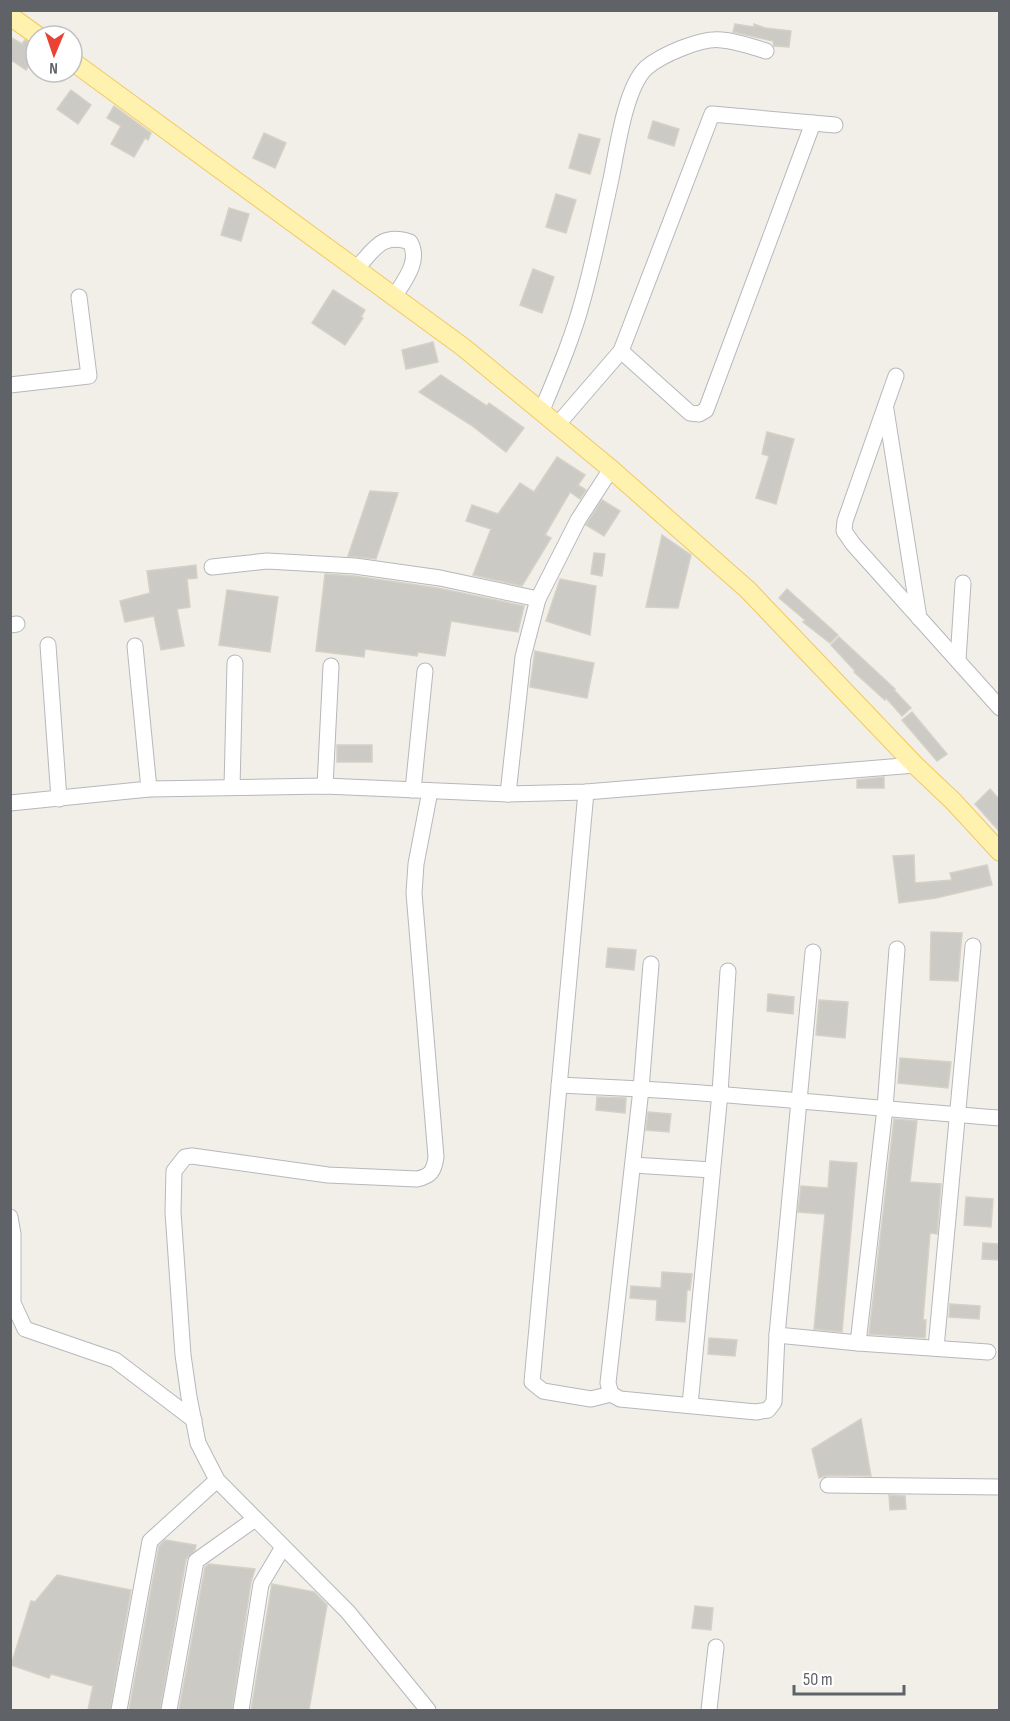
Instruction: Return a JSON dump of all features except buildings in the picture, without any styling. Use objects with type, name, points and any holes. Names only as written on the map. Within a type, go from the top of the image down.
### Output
[{"type":"main road","points":[[10,16],[24,26]]},
{"type":"main road","points":[[84,70],[463,347],[542,410],[748,590],[915,765],[953,801],[999,852]]},
{"type":"street","points":[[542,410],[583,300],[623,119],[633,86],[646,69],[657,61],[690,45],[707,40],[722,39],[766,51]]},
{"type":"street","points":[[558,424],[621,351],[712,114],[835,125]]},
{"type":"street","points":[[621,351],[690,413],[699,414],[705,410],[813,123]]},
{"type":"street","points":[[356,269],[381,242],[390,238],[400,238],[410,242],[414,250],[413,263],[394,297]]},
{"type":"street","points":[[10,385],[89,376],[79,297]]},
{"type":"street","points":[[896,376],[845,521],[844,531],[999,708]]},
{"type":"street","points":[[886,407],[919,619]]},
{"type":"street","points":[[508,794],[523,657],[538,599],[578,520],[611,469]]},
{"type":"street","points":[[212,567],[267,561],[355,566],[440,578],[538,599]]},
{"type":"street","points":[[958,660],[963,583]]},
{"type":"street","points":[[48,645],[59,799]]},
{"type":"street","points":[[135,646],[149,789]]},
{"type":"street","points":[[232,787],[235,663]]},
{"type":"street","points":[[325,786],[331,666]]},
{"type":"street","points":[[413,790],[425,671]]},
{"type":"street","points":[[10,803],[149,789],[232,787],[325,786],[508,794],[586,792],[915,765]]},
{"type":"street","points":[[428,1710],[348,1612],[217,1480],[198,1443],[183,1354],[173,1212],[174,1171],[185,1157],[223,1159],[328,1175],[417,1179],[427,1177],[432,1173],[436,1157],[414,893],[416,864],[430,791]]},
{"type":"street","points":[[586,792],[532,1382],[543,1391],[591,1399],[611,1394],[620,1399],[756,1412],[768,1410],[774,1402],[777,1335],[813,952]]},
{"type":"street","points":[[936,1348],[973,946]]},
{"type":"street","points":[[858,1343],[885,1108],[897,948]]},
{"type":"street","points":[[611,1394],[608,1383],[641,1089],[651,964]]},
{"type":"street","points":[[690,1405],[720,1094],[729,971]]},
{"type":"street","points":[[559,1085],[720,1094],[999,1118]]},
{"type":"street","points":[[633,1165],[712,1170]]},
{"type":"street","points":[[10,1217],[13,1234],[13,1304],[25,1329],[115,1360],[194,1420]]},
{"type":"street","points":[[777,1335],[988,1352]]},
{"type":"street","points":[[119,1710],[150,1541],[217,1480]]},
{"type":"street","points":[[828,1485],[999,1487]]},
{"type":"street","points":[[169,1710],[196,1561],[255,1519]]},
{"type":"street","points":[[242,1710],[261,1584],[283,1547]]},
{"type":"street","points":[[709,1710],[716,1647]]}]
